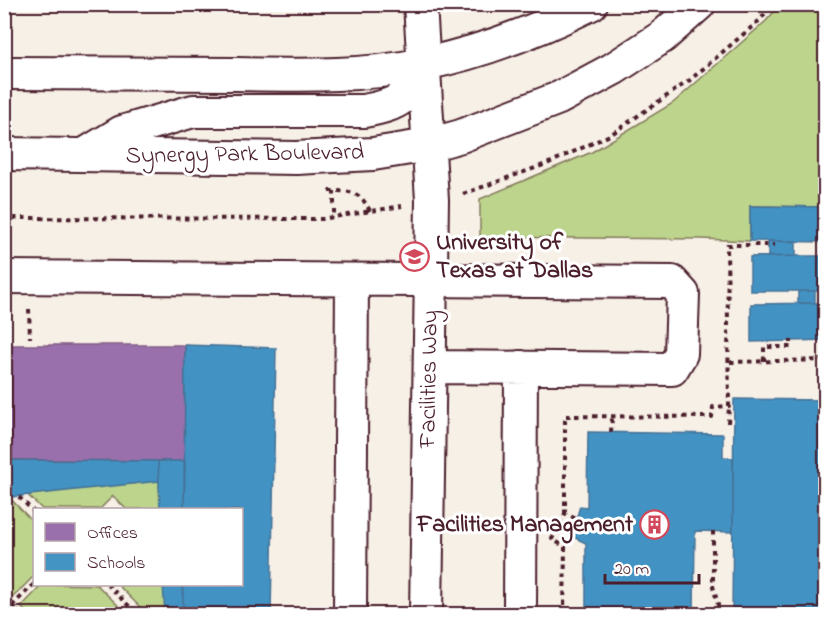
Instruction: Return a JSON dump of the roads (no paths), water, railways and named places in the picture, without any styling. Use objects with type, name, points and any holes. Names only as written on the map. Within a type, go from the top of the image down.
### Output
[{"type":"street","name":"Facilities Way","points":[[420,4],[432,200],[426,615]]},
{"type":"street","points":[[4,73],[305,75],[362,72],[423,65],[548,26],[591,4]]},
{"type":"street","name":"Synergy Park Boulevard","points":[[4,154],[296,158],[373,154],[429,144],[461,136],[559,98],[613,69],[662,37],[699,4]]},
{"type":"street","points":[[84,155],[122,132],[193,111],[364,111],[390,106],[411,89],[423,65]]},
{"type":"street","points":[[4,277],[672,282],[682,294],[681,354],[672,369],[430,367]]},
{"type":"street","points":[[350,615],[352,280]]},
{"type":"street","points":[[520,615],[521,367]]},
{"type":"place","name":"University of Texas at Dallas","points":[[415,257]]},
{"type":"place","name":"Facilities Management","points":[[654,525]]}]
